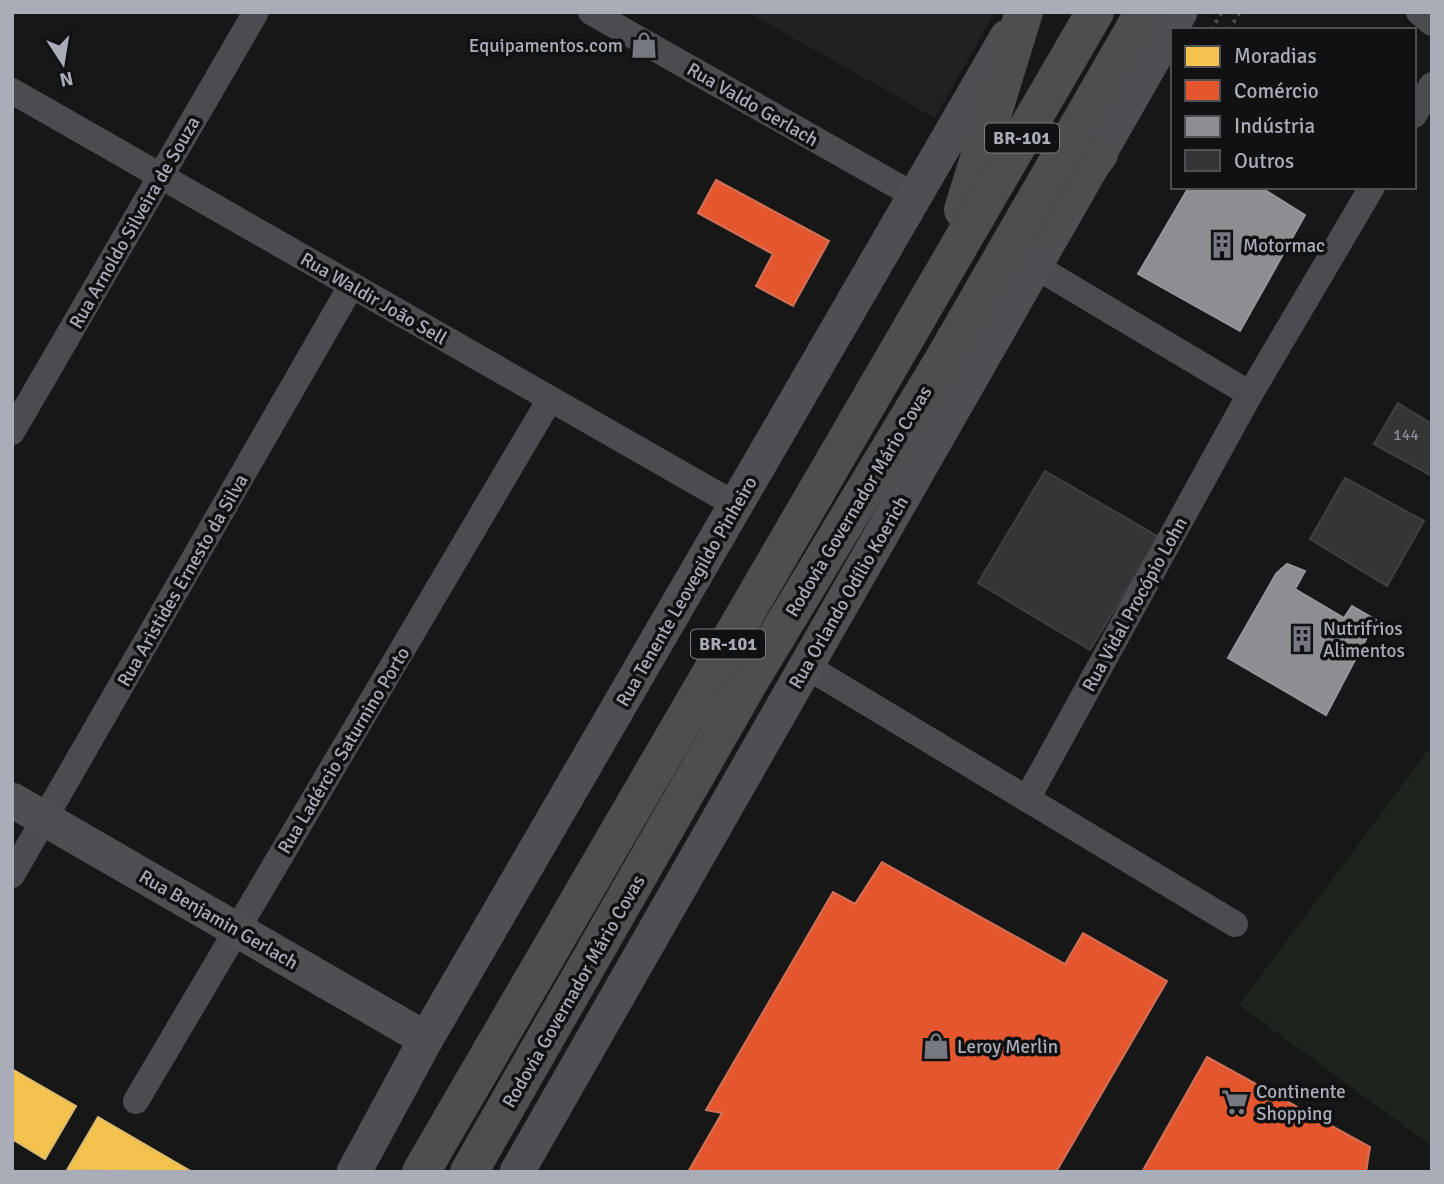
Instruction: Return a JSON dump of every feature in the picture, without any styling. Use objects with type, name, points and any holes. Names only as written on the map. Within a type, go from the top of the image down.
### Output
[{"type":"highway","points":[[949,263],[972,177],[1023,12]]},
{"type":"highway","name":"Rodovia Governador Mário Covas","points":[[421,1172],[1095,12]]},
{"type":"highway","name":"Rodovia Governador Mário Covas","points":[[468,1172],[748,684],[942,362],[1144,12]]},
{"type":"highway","points":[[942,362],[1099,154]]},
{"type":"main road","name":"Rua Tenente Leovegildo Pinheiro","points":[[354,1172],[426,1038],[1023,12]]},
{"type":"main road","name":"Rua Orlando Odílio Koerich","points":[[517,1172],[1180,12]]},
{"type":"main road","name":"Rua Benjamin Gerlach","points":[[12,800],[426,1038]]},
{"type":"street","name":"Rua Arnoldo Silveira de Souza","points":[[12,432],[256,12]]},
{"type":"street","name":"Rua Valdo Gerlach","points":[[591,12],[915,196]]},
{"type":"street","points":[[1419,12],[1432,23]]},
{"type":"street","points":[[1416,113],[1432,85]]},
{"type":"street","name":"Rua Waldir João Sell","points":[[12,91],[736,505]]},
{"type":"street","name":"Rua Vidal Procópio Lohn","points":[[1027,799],[1250,394],[1371,189]]},
{"type":"street","points":[[1035,266],[1250,394]]},
{"type":"street","name":"Rua Aristides Ernesto da Silva","points":[[12,875],[351,286]]},
{"type":"street","name":"Rua Ladércio Saturnino Porto","points":[[136,1101],[550,399]]},
{"type":"street","points":[[806,666],[1235,924]]},
{"type":"path","points":[[1212,28],[1222,12]]},
{"type":"path","points":[[1230,28],[1240,12]]},
{"type":"shaded area","points":[[747,12],[995,12],[935,118]]},
{"type":"shaded area","points":[[1432,745],[1432,1146],[1239,1005]]},
{"type":"building: Moradias","points":[[12,1069],[76,1106],[45,1159],[12,1139]]},
{"type":"building: Moradias","points":[[98,1117],[192,1172],[67,1170]]},
{"type":"building: Comércio","points":[[716,180],[829,241],[793,306],[756,286],[773,254],[698,213]]},
{"type":"building: Comércio","name":"Leroy Merlin","points":[[882,862],[1065,964],[1083,933],[1167,981],[1056,1172],[688,1172],[722,1113],[706,1110],[833,892],[855,904]]},
{"type":"building: Comércio","name":"Continente Shopping","points":[[1207,1057],[1370,1147],[1366,1172],[1142,1172]]},
{"type":"building: Indústria","name":"Motormac","points":[[1188,189],[1263,189],[1305,215],[1240,331],[1138,274]]},
{"type":"building: Indústria","name":"Nutrifrios Alimentos","points":[[1287,564],[1305,571],[1295,589],[1344,618],[1352,606],[1376,620],[1326,715],[1228,658],[1276,574]]},
{"type":"building: Outros","points":[[1398,403],[1432,424],[1432,476],[1374,444]]},
{"type":"building: Outros","points":[[1045,471],[1159,537],[1090,650],[978,583]]},
{"type":"building: Outros","points":[[1345,478],[1424,521],[1387,586],[1310,539]]},
{"type":"place","name":"Equipamentos.com","points":[[644,45]]},
{"type":"place","name":"Motormac","points":[[1222,245]]},
{"type":"place","name":"Nutrifrios Alimentos","points":[[1302,639]]},
{"type":"place","name":"Leroy Merlin","points":[[936,1046]]},
{"type":"place","name":"Continente Shopping","points":[[1235,1102]]}]
